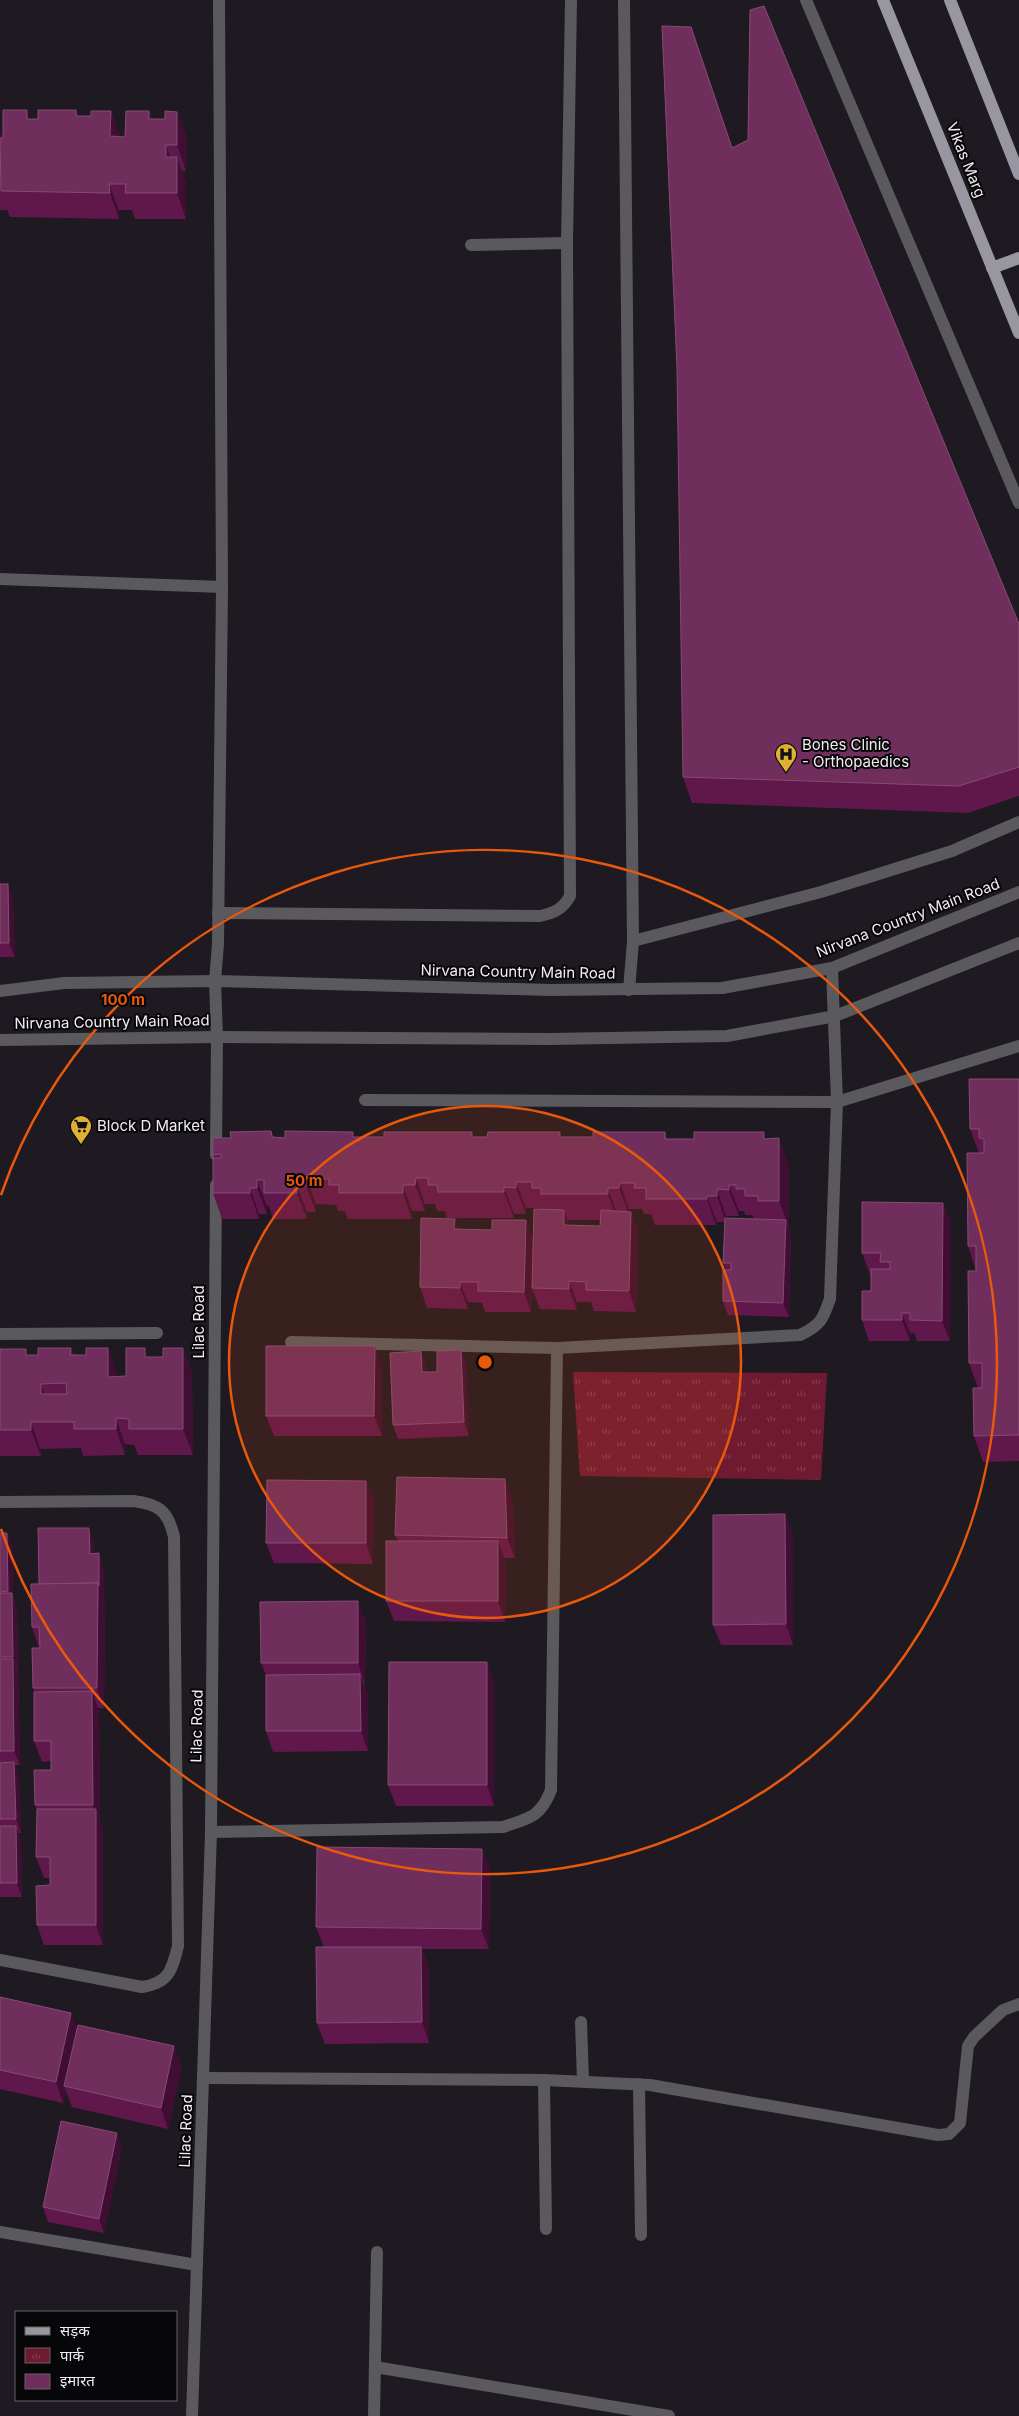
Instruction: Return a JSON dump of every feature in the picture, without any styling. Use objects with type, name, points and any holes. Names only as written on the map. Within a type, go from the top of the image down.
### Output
[{"type":"main road","name":"Vikas Marg","points":[[883,0],[1019,333]]},
{"type":"main road","points":[[950,0],[1019,174]]},
{"type":"main road","points":[[992,268],[1019,258]]},
{"type":"street","name":"Lilac Road","points":[[192,2416],[205,2078],[211,1832],[217,1037],[215,982],[218,913],[222,587],[219,0]]},
{"type":"street","points":[[218,913],[540,916],[552,914],[565,905],[570,896],[567,243],[571,0]]},
{"type":"street","points":[[624,0],[633,941],[629,990]]},
{"type":"street","points":[[806,0],[1019,503]]},
{"type":"street","points":[[471,245],[567,243]]},
{"type":"street","points":[[0,579],[222,587]]},
{"type":"street","points":[[633,941],[821,892],[952,851],[1019,822]]},
{"type":"street","name":"Nirvana Country Main Road","points":[[0,991],[64,983],[215,982],[550,990],[722,988],[832,968],[1019,892]]},
{"type":"street","name":"Nirvana Country Main Road","points":[[0,1040],[217,1037],[673,1038],[727,1036],[836,1016],[1019,943]]},
{"type":"street","points":[[291,1342],[557,1348],[800,1335],[814,1328],[823,1319],[830,1299],[837,1102],[836,1016],[832,968]]},
{"type":"street","points":[[365,1100],[837,1102],[1019,1046]]},
{"type":"street","points":[[0,1334],[156,1333]]},
{"type":"street","points":[[211,1832],[503,1827],[531,1817],[544,1808],[551,1790],[557,1348]]},
{"type":"street","points":[[0,1502],[132,1501],[150,1503],[162,1509],[171,1525],[174,1536],[178,1946],[172,1967],[166,1978],[156,1985],[142,1987],[0,1960]]},
{"type":"street","points":[[205,2078],[544,2080],[639,2084],[938,2135],[949,2134],[960,2123],[968,2046],[974,2037],[1003,2010],[1019,2004]]},
{"type":"street","points":[[581,2022],[583,2081]]},
{"type":"street","points":[[544,2080],[546,2229]]},
{"type":"street","points":[[639,2084],[641,2236]]},
{"type":"street","points":[[0,2232],[197,2265]]},
{"type":"street","points":[[374,2416],[377,2252]]},
{"type":"street","points":[[375,2367],[668,2416]]},
{"type":"green space","points":[[573,1372],[827,1373],[821,1480],[580,1476]]},
{"type":"building","points":[[764,6],[1019,624],[1019,767],[959,786],[683,777],[677,368],[662,26],[691,27],[732,148],[748,140],[750,10]]},
{"type":"building","points":[[3,110],[27,110],[27,119],[38,119],[38,110],[76,110],[76,116],[91,116],[91,111],[111,111],[110,136],[125,137],[126,111],[149,111],[149,119],[165,119],[165,111],[177,112],[177,145],[166,145],[166,157],[177,157],[177,193],[125,193],[126,184],[109,184],[110,193],[1,191],[0,138],[3,138]]},
{"type":"building","points":[[0,884],[8,884],[9,943],[0,943]]},
{"type":"building","points":[[969,1079],[1019,1079],[1019,1435],[974,1436],[973,1388],[982,1388],[982,1363],[969,1363],[968,1271],[976,1271],[976,1246],[968,1246],[967,1153],[984,1153],[984,1139],[979,1138],[979,1129],[970,1129]]},
{"type":"building","points":[[271,1131],[272,1137],[285,1138],[285,1131],[353,1132],[353,1137],[384,1137],[384,1132],[472,1132],[472,1137],[487,1137],[488,1132],[560,1132],[560,1137],[593,1137],[593,1132],[665,1132],[665,1139],[694,1139],[694,1132],[764,1132],[764,1139],[779,1138],[779,1201],[758,1201],[758,1196],[745,1196],[745,1189],[736,1189],[736,1185],[729,1185],[729,1190],[717,1189],[717,1196],[707,1196],[707,1199],[646,1199],[646,1188],[634,1188],[635,1183],[620,1183],[619,1188],[608,1188],[608,1194],[541,1194],[541,1188],[532,1188],[532,1182],[516,1182],[516,1188],[504,1187],[504,1192],[438,1192],[437,1185],[428,1185],[428,1178],[416,1178],[415,1185],[403,1185],[403,1193],[339,1193],[339,1185],[329,1185],[329,1179],[306,1178],[306,1186],[297,1186],[297,1193],[264,1193],[264,1180],[257,1180],[257,1188],[250,1188],[250,1193],[213,1193],[213,1158],[221,1158],[221,1154],[213,1155],[213,1138],[231,1138],[230,1132]]},
{"type":"building","points":[[862,1202],[943,1203],[942,1321],[910,1320],[910,1313],[902,1313],[902,1320],[862,1320],[862,1291],[871,1291],[871,1269],[890,1269],[890,1262],[880,1262],[881,1253],[862,1253]]},
{"type":"building","points":[[534,1209],[564,1210],[564,1225],[600,1226],[601,1210],[631,1212],[629,1291],[586,1290],[586,1282],[569,1281],[569,1289],[532,1288]]},
{"type":"building","points":[[421,1218],[455,1219],[454,1229],[492,1230],[492,1220],[526,1220],[524,1292],[478,1291],[478,1282],[460,1282],[460,1288],[420,1287]]},
{"type":"building","points":[[725,1218],[786,1220],[783,1303],[723,1301],[723,1270],[731,1270],[731,1263],[723,1263]]},
{"type":"building","points":[[266,1346],[375,1346],[374,1416],[266,1416]]},
{"type":"building","points":[[38,1348],[71,1348],[70,1355],[86,1355],[86,1348],[108,1348],[108,1377],[126,1376],[126,1348],[145,1348],[145,1357],[163,1357],[163,1348],[183,1348],[183,1429],[129,1429],[129,1419],[116,1418],[116,1429],[74,1429],[74,1422],[31,1422],[31,1430],[0,1430],[0,1349],[26,1349],[26,1355],[38,1355]],"holes":[[[66,1383],[67,1394],[41,1394],[41,1384]]]},
{"type":"building","points":[[461,1350],[464,1422],[393,1425],[390,1353],[421,1351],[422,1372],[437,1372],[437,1351]]},
{"type":"building","points":[[397,1477],[505,1479],[507,1538],[395,1535]]},
{"type":"building","points":[[267,1480],[366,1481],[366,1543],[266,1543]]},
{"type":"building","points":[[785,1514],[786,1624],[713,1625],[713,1515]]},
{"type":"building","points":[[38,1528],[89,1528],[90,1554],[99,1553],[99,1586],[98,1583],[39,1584]]},
{"type":"building","points":[[0,1533],[7,1533],[8,1591],[0,1592]]},
{"type":"building","points":[[386,1541],[498,1541],[498,1601],[386,1601]]},
{"type":"building","points":[[98,1583],[97,1688],[33,1688],[32,1648],[40,1648],[39,1627],[32,1627],[31,1584]]},
{"type":"building","points":[[0,1593],[12,1593],[13,1657],[0,1657]]},
{"type":"building","points":[[358,1601],[358,1663],[261,1663],[260,1602]]},
{"type":"building","points":[[0,1659],[13,1659],[14,1751],[0,1751]]},
{"type":"building","points":[[389,1662],[487,1662],[487,1785],[388,1785]]},
{"type":"building","points":[[360,1674],[361,1731],[266,1731],[266,1675]]},
{"type":"building","points":[[92,1691],[93,1805],[35,1805],[34,1770],[51,1770],[51,1741],[34,1741],[34,1692]]},
{"type":"building","points":[[14,1762],[16,1819],[0,1819],[0,1763]]},
{"type":"building","points":[[37,1809],[96,1809],[96,1925],[37,1925],[36,1886],[50,1885],[50,1857],[36,1857]]},
{"type":"building","points":[[0,1826],[16,1826],[17,1883],[0,1883]]},
{"type":"building","points":[[317,1847],[482,1849],[481,1929],[316,1927]]},
{"type":"building","points":[[316,1947],[421,1947],[422,2022],[317,2023]]},
{"type":"building","points":[[0,1997],[71,2013],[56,2082],[0,2070]]},
{"type":"building","points":[[78,2025],[174,2046],[161,2108],[64,2086]]},
{"type":"building","points":[[61,2121],[117,2133],[99,2219],[43,2207]]},
{"type":"place","name":"Bones Clinic - Orthopaedics","points":[[786,773]]},
{"type":"place","name":"Block D Market","points":[[81,1145]]}]
